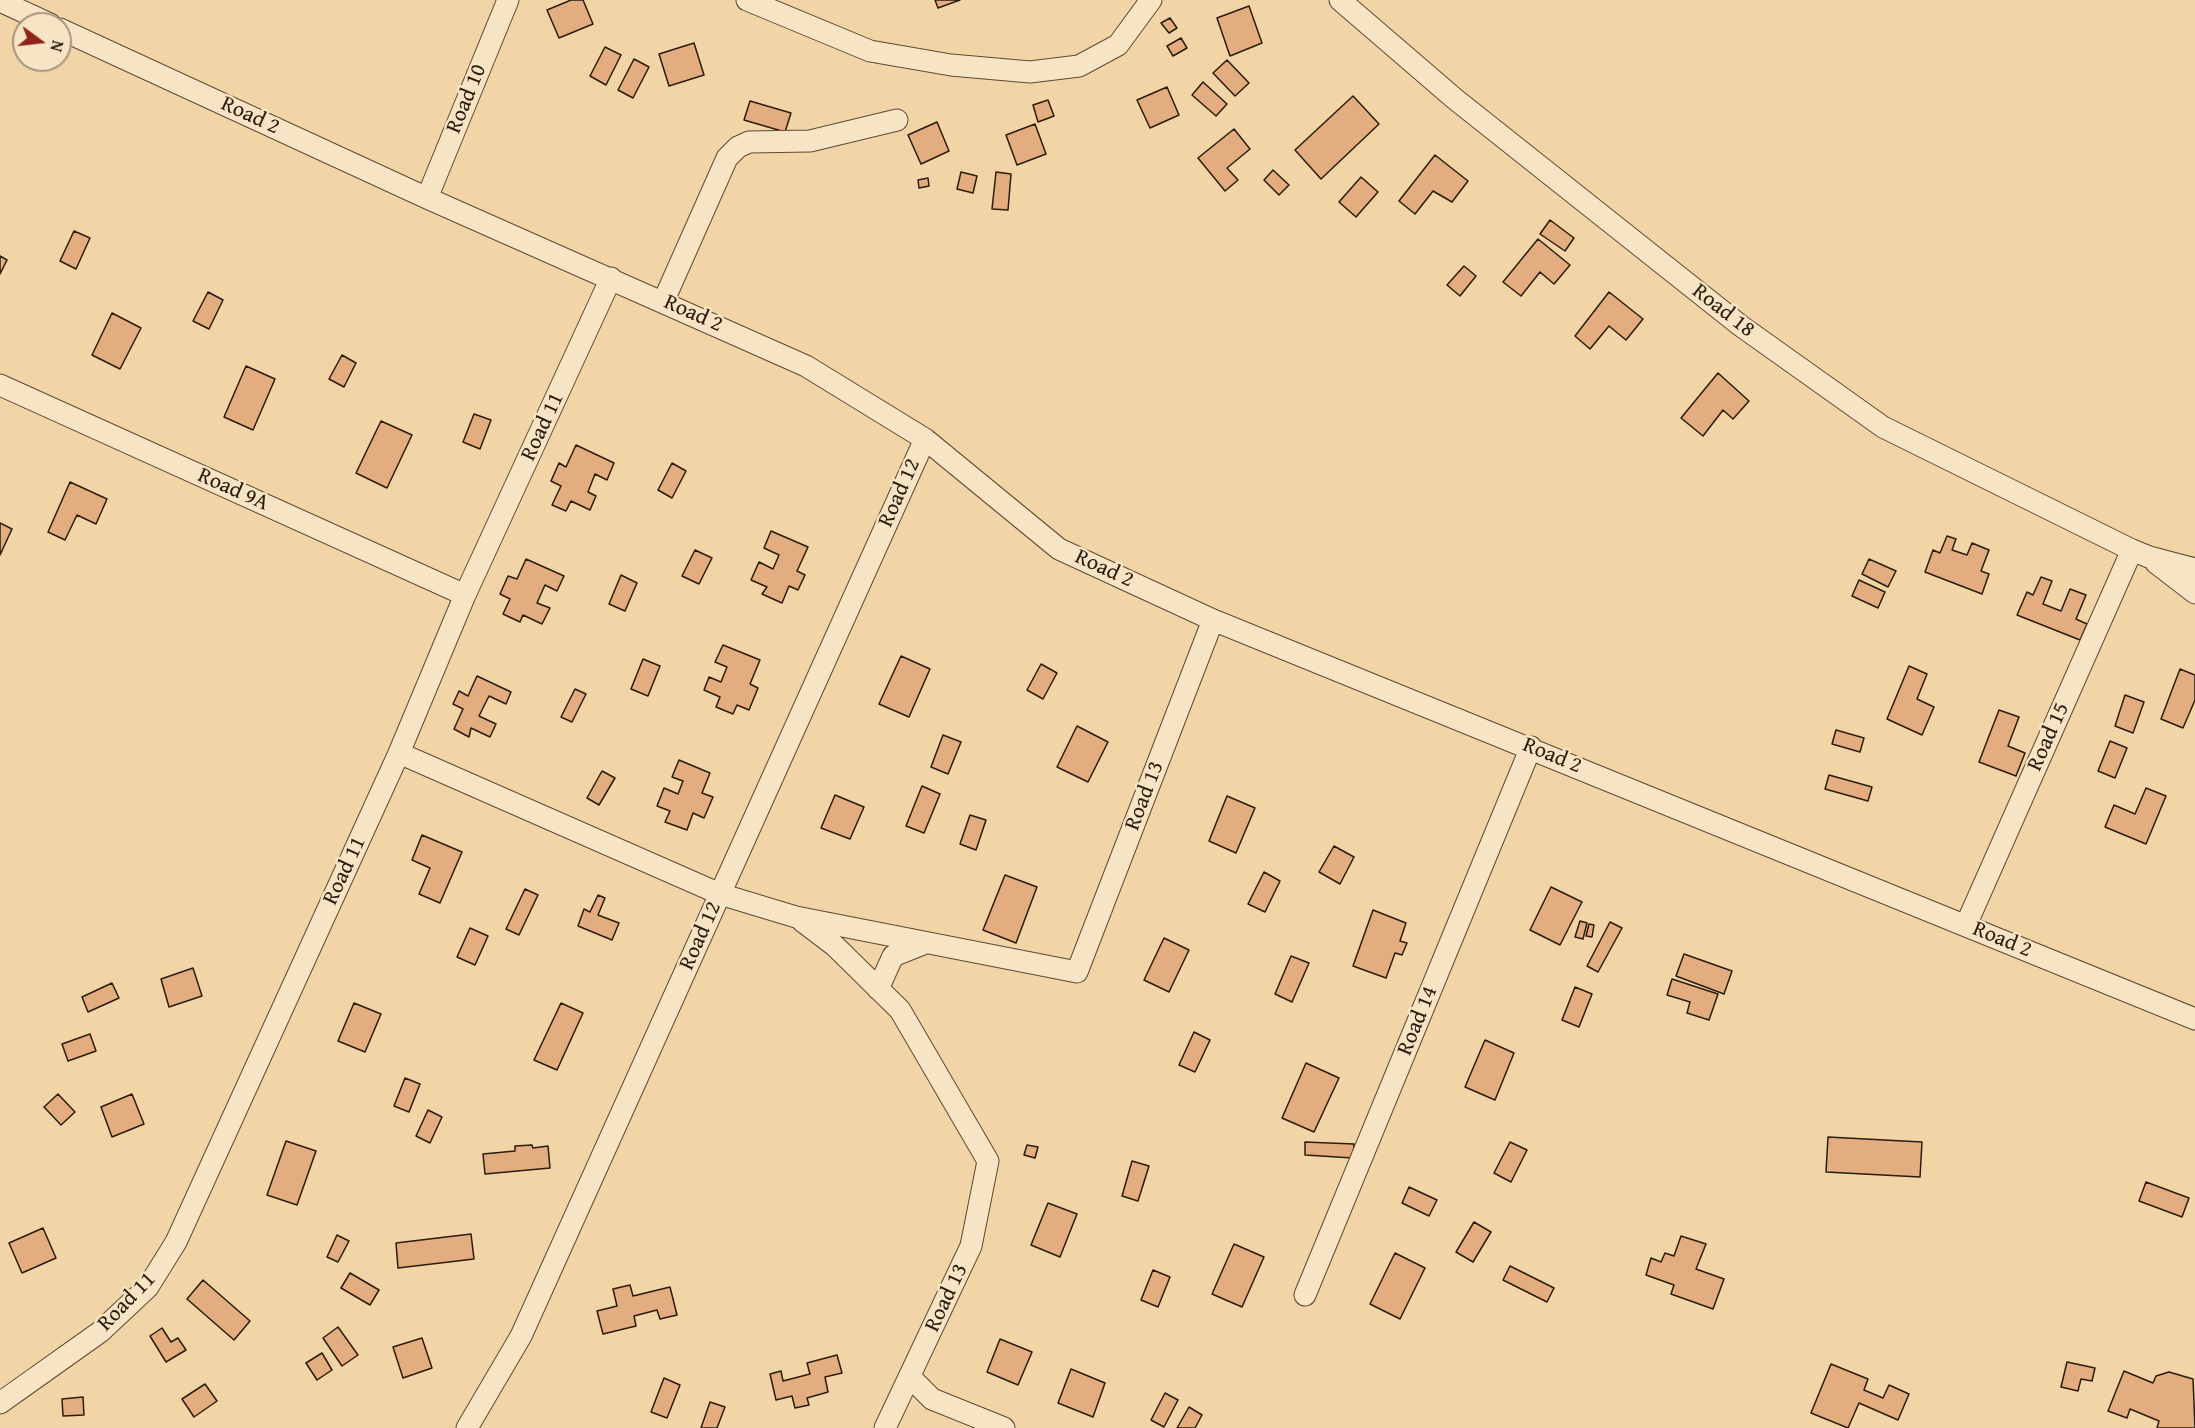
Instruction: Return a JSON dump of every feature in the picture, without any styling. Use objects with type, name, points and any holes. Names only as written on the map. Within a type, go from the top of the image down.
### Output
[{"type":"street","name":"Road 10","points":[[427,198],[507,0]]},
{"type":"street","points":[[747,0],[870,51],[951,65],[1030,72],[1079,66],[1118,45],[1151,0]]},
{"type":"street","name":"Road 18","points":[[1340,0],[1455,99],[1741,326],[1883,427],[2140,554],[2195,593]]},
{"type":"street","points":[[0,1],[24,12]]},
{"type":"street","name":"Road 2","points":[[72,35],[427,198],[664,300],[806,366],[925,438],[1059,549],[1213,620],[1531,747],[2195,1019]]},
{"type":"street","points":[[664,300],[727,158],[738,147],[749,142],[810,141],[897,120]]},
{"type":"street","name":"Road 11","points":[[0,1403],[100,1332],[148,1287],[176,1242],[399,753],[465,595],[611,278]]},
{"type":"street","name":"Road 9A","points":[[0,385],[465,595]]},
{"type":"street","name":"Road 12","points":[[467,1428],[521,1336],[925,438]]},
{"type":"street","name":"Road 18","points":[[2140,554],[2195,568]]},
{"type":"street","name":"Road 15","points":[[1966,925],[2140,554]]},
{"type":"street","name":"Road 13","points":[[923,944],[1077,972],[1213,620]]},
{"type":"street","name":"Road 14","points":[[1305,1295],[1531,747]]},
{"type":"street","points":[[399,753],[720,894],[796,917],[923,944]]},
{"type":"street","points":[[796,917],[835,946],[878,989],[893,956],[923,944]]},
{"type":"street","name":"Road 13","points":[[878,989],[900,1010],[988,1161],[971,1246],[885,1428]]},
{"type":"street","points":[[910,1377],[932,1399],[1004,1428]]},
{"type":"building","points":[[571,0],[583,0],[593,24],[559,38],[547,10]]},
{"type":"building","points":[[935,0],[960,0],[938,8]]},
{"type":"building","points":[[1249,6],[1262,43],[1230,56],[1217,18]]},
{"type":"building","points":[[1170,18],[1177,28],[1169,33],[1161,23]]},
{"type":"building","points":[[1181,38],[1187,48],[1173,56],[1167,46]]},
{"type":"building","points":[[694,43],[704,75],[669,86],[659,54]]},
{"type":"building","points":[[605,47],[621,55],[606,85],[590,76]]},
{"type":"building","points":[[634,59],[649,67],[633,98],[618,90]]},
{"type":"building","points":[[1227,60],[1249,83],[1235,96],[1213,73]]},
{"type":"building","points":[[1203,82],[1227,104],[1216,116],[1192,95]]},
{"type":"building","points":[[1167,87],[1179,115],[1150,128],[1137,100]]},
{"type":"building","points":[[1353,96],[1379,124],[1321,179],[1295,150]]},
{"type":"building","points":[[1048,100],[1054,116],[1038,122],[1033,105]]},
{"type":"building","points":[[750,101],[791,113],[785,132],[744,120]]},
{"type":"building","points":[[937,122],[949,151],[921,164],[908,135]]},
{"type":"building","points":[[1035,124],[1046,154],[1017,165],[1006,135]]},
{"type":"building","points":[[1234,129],[1250,149],[1227,168],[1238,180],[1225,191],[1198,158]]},
{"type":"building","points":[[1435,155],[1468,181],[1452,202],[1433,191],[1415,214],[1399,201]]},
{"type":"building","points":[[1273,170],[1289,185],[1279,195],[1264,180]]},
{"type":"building","points":[[961,172],[977,176],[973,193],[957,189]]},
{"type":"building","points":[[996,172],[1011,174],[1008,210],[992,209]]},
{"type":"building","points":[[1361,177],[1378,192],[1356,217],[1339,202]]},
{"type":"building","points":[[928,178],[929,186],[919,188],[918,180]]},
{"type":"building","points":[[1550,220],[1574,238],[1565,251],[1540,234]]},
{"type":"building","points":[[74,231],[90,238],[76,269],[60,261]]},
{"type":"building","points":[[1538,239],[1570,265],[1554,284],[1540,272],[1521,296],[1503,282]]},
{"type":"building","points":[[0,256],[7,260],[0,274]]},
{"type":"building","points":[[1464,266],[1476,276],[1460,296],[1447,285]]},
{"type":"building","points":[[208,292],[223,300],[209,329],[193,321]]},
{"type":"building","points":[[1609,292],[1643,319],[1626,340],[1609,326],[1590,349],[1575,336]]},
{"type":"building","points":[[112,313],[141,328],[120,369],[92,355]]},
{"type":"building","points":[[342,355],[356,363],[344,387],[329,379]]},
{"type":"building","points":[[246,366],[275,379],[253,430],[224,417]]},
{"type":"building","points":[[1718,373],[1749,401],[1733,419],[1723,410],[1703,436],[1681,418]]},
{"type":"building","points":[[474,414],[491,420],[480,449],[463,442]]},
{"type":"building","points":[[381,421],[412,435],[387,488],[356,473]]},
{"type":"building","points":[[576,445],[614,463],[607,480],[595,474],[588,492],[596,496],[590,510],[571,501],[566,511],[552,505],[561,486],[551,481],[559,463],[566,467]]},
{"type":"building","points":[[672,463],[686,471],[672,498],[658,490]]},
{"type":"building","points":[[70,482],[107,499],[96,524],[77,515],[65,540],[48,532]]},
{"type":"building","points":[[0,523],[12,529],[0,555]]},
{"type":"building","points":[[771,531],[808,547],[797,571],[805,575],[798,590],[789,586],[782,603],[762,594],[767,587],[751,580],[759,562],[773,569],[779,555],[764,548]]},
{"type":"building","points":[[1947,536],[1956,539],[1952,550],[1967,555],[1972,543],[1989,550],[1981,571],[1989,574],[1982,594],[1925,572],[1933,550],[1940,553]]},
{"type":"building","points":[[695,550],[712,558],[699,584],[682,576]]},
{"type":"building","points":[[526,559],[564,576],[557,591],[545,585],[537,603],[550,608],[542,624],[523,615],[520,622],[503,614],[510,599],[500,594],[508,576],[517,579]]},
{"type":"building","points":[[1869,559],[1896,571],[1888,587],[1862,574]]},
{"type":"building","points":[[621,575],[637,583],[625,611],[609,604]]},
{"type":"building","points":[[2041,577],[2052,581],[2043,604],[2061,611],[2070,589],[2086,595],[2076,619],[2087,624],[2080,640],[2017,615],[2027,592],[2033,595]]},
{"type":"building","points":[[1859,580],[1885,592],[1878,608],[1852,596]]},
{"type":"building","points":[[723,645],[760,660],[750,684],[758,688],[749,710],[737,705],[733,714],[716,707],[720,697],[704,690],[709,677],[721,682],[727,667],[715,662]]},
{"type":"building","points":[[901,656],[930,669],[909,717],[879,704]]},
{"type":"building","points":[[643,659],[660,666],[648,696],[631,689]]},
{"type":"building","points":[[1041,664],[1057,673],[1043,699],[1027,690]]},
{"type":"building","points":[[1909,666],[1927,674],[1917,699],[1934,707],[1922,735],[1887,719]]},
{"type":"building","points":[[2180,669],[2195,675],[2195,700],[2183,728],[2161,719]]},
{"type":"building","points":[[477,676],[511,692],[506,704],[489,696],[479,716],[496,724],[490,737],[471,728],[469,737],[454,729],[463,709],[453,704],[459,691],[468,696]]},
{"type":"building","points":[[575,689],[586,694],[572,722],[561,717]]},
{"type":"building","points":[[2125,695],[2144,702],[2133,733],[2115,726]]},
{"type":"building","points":[[1999,710],[2019,717],[2008,746],[2025,753],[2016,776],[1979,762]]},
{"type":"building","points":[[1077,726],[1108,742],[1088,782],[1057,767]]},
{"type":"building","points":[[1836,730],[1864,738],[1860,752],[1832,744]]},
{"type":"building","points":[[943,735],[961,742],[948,774],[931,767]]},
{"type":"building","points":[[2110,741],[2127,748],[2115,778],[2098,771]]},
{"type":"building","points":[[679,760],[710,773],[702,793],[713,797],[704,818],[693,813],[687,830],[665,822],[670,811],[657,806],[664,788],[678,794],[683,781],[672,777]]},
{"type":"building","points":[[602,771],[615,778],[599,805],[587,798]]},
{"type":"building","points":[[1829,775],[1872,787],[1868,801],[1825,789]]},
{"type":"building","points":[[922,786],[940,794],[924,833],[906,826]]},
{"type":"building","points":[[2146,788],[2166,796],[2146,844],[2105,827],[2114,805],[2135,814]]},
{"type":"building","points":[[835,795],[864,807],[850,839],[821,828]]},
{"type":"building","points":[[1227,796],[1255,808],[1236,853],[1209,841]]},
{"type":"building","points":[[970,815],[986,820],[976,850],[960,844]]},
{"type":"building","points":[[422,835],[462,852],[440,903],[419,894],[430,868],[412,860]]},
{"type":"building","points":[[1334,846],[1354,857],[1340,884],[1319,872]]},
{"type":"building","points":[[1264,872],[1280,881],[1265,912],[1248,904]]},
{"type":"building","points":[[1005,875],[1037,887],[1016,943],[983,930]]},
{"type":"building","points":[[1551,887],[1582,902],[1560,945],[1530,930]]},
{"type":"building","points":[[525,889],[538,895],[519,935],[506,929]]},
{"type":"building","points":[[598,895],[605,898],[598,915],[619,923],[612,940],[578,926],[584,909],[590,912]]},
{"type":"building","points":[[1373,910],[1406,923],[1400,941],[1407,943],[1402,955],[1395,953],[1386,978],[1353,966]]},
{"type":"building","points":[[1580,921],[1587,923],[1583,939],[1575,937]]},
{"type":"building","points":[[1610,922],[1622,928],[1598,972],[1587,966]]},
{"type":"building","points":[[1589,924],[1594,925],[1592,937],[1586,936]]},
{"type":"building","points":[[470,928],[488,936],[475,965],[457,957]]},
{"type":"building","points":[[1164,938],[1189,950],[1169,992],[1144,980]]},
{"type":"building","points":[[1684,954],[1732,971],[1724,994],[1676,976]]},
{"type":"building","points":[[1291,956],[1309,963],[1292,1002],[1275,994]]},
{"type":"building","points":[[193,968],[202,996],[169,1007],[161,979]]},
{"type":"building","points":[[1672,979],[1718,994],[1709,1020],[1687,1013],[1690,1002],[1667,995]]},
{"type":"building","points":[[112,983],[119,998],[88,1012],[82,997]]},
{"type":"building","points":[[1575,987],[1592,994],[1579,1027],[1562,1020]]},
{"type":"building","points":[[354,1003],[381,1014],[365,1052],[338,1041]]},
{"type":"building","points":[[561,1003],[583,1013],[557,1070],[534,1060]]},
{"type":"building","points":[[1194,1032],[1210,1040],[1195,1072],[1179,1065]]},
{"type":"building","points":[[90,1034],[96,1051],[68,1061],[62,1044]]},
{"type":"building","points":[[1485,1040],[1514,1053],[1495,1100],[1465,1087]]},
{"type":"building","points":[[1306,1063],[1339,1078],[1314,1132],[1282,1118]]},
{"type":"building","points":[[405,1078],[420,1084],[409,1112],[394,1106]]},
{"type":"building","points":[[58,1094],[75,1112],[61,1125],[44,1107]]},
{"type":"building","points":[[132,1094],[144,1124],[112,1137],[101,1107]]},
{"type":"building","points":[[428,1110],[442,1117],[430,1143],[416,1136]]},
{"type":"building","points":[[1828,1137],[1922,1142],[1920,1177],[1826,1172]]},
{"type":"building","points":[[286,1141],[316,1151],[297,1205],[267,1195]]},
{"type":"building","points":[[1305,1142],[1354,1144],[1353,1158],[1305,1155]]},
{"type":"building","points":[[1510,1142],[1527,1150],[1511,1182],[1494,1173]]},
{"type":"building","points":[[532,1145],[533,1148],[548,1146],[550,1168],[485,1174],[483,1154],[515,1151],[515,1146]]},
{"type":"building","points":[[1027,1145],[1038,1147],[1035,1158],[1024,1155]]},
{"type":"building","points":[[1132,1161],[1149,1166],[1138,1201],[1122,1196]]},
{"type":"building","points":[[2146,1182],[2189,1198],[2182,1217],[2139,1201]]},
{"type":"building","points":[[1409,1187],[1437,1200],[1429,1216],[1402,1203]]},
{"type":"building","points":[[1048,1203],[1077,1214],[1060,1257],[1031,1245]]},
{"type":"building","points":[[1474,1222],[1491,1232],[1473,1262],[1456,1252]]},
{"type":"building","points":[[43,1228],[56,1258],[22,1273],[9,1243]]},
{"type":"building","points":[[471,1234],[474,1259],[398,1268],[396,1243]]},
{"type":"building","points":[[337,1235],[349,1241],[338,1262],[327,1257]]},
{"type":"building","points":[[1681,1236],[1706,1244],[1696,1269],[1724,1279],[1713,1309],[1671,1294],[1674,1285],[1646,1275],[1651,1258],[1661,1262],[1665,1253],[1674,1256]]},
{"type":"building","points":[[1234,1244],[1264,1257],[1242,1307],[1212,1294]]},
{"type":"building","points":[[1395,1253],[1425,1268],[1400,1319],[1370,1304]]},
{"type":"building","points":[[1510,1266],[1554,1288],[1547,1302],[1503,1280]]},
{"type":"building","points":[[1153,1270],[1170,1277],[1158,1307],[1141,1300]]},
{"type":"building","points":[[350,1273],[379,1290],[370,1305],[341,1288]]},
{"type":"building","points":[[203,1280],[250,1321],[234,1340],[187,1299]]},
{"type":"building","points":[[630,1285],[633,1296],[670,1287],[677,1315],[660,1319],[657,1310],[634,1316],[636,1326],[603,1334],[597,1311],[617,1306],[613,1289]]},
{"type":"building","points":[[338,1327],[358,1355],[342,1366],[323,1338]]},
{"type":"building","points":[[162,1328],[171,1342],[178,1338],[186,1350],[166,1362],[150,1336]]},
{"type":"building","points":[[422,1338],[432,1368],[403,1378],[393,1347]]},
{"type":"building","points":[[1000,1339],[1032,1352],[1018,1385],[987,1372]]},
{"type":"building","points":[[322,1353],[332,1370],[317,1380],[306,1363]]},
{"type":"building","points":[[837,1355],[842,1373],[825,1377],[828,1392],[807,1398],[809,1405],[795,1408],[792,1396],[776,1400],[770,1374],[781,1371],[783,1381],[810,1374],[807,1363]]},
{"type":"building","points":[[2067,1362],[2095,1368],[2092,1381],[2081,1379],[2078,1391],[2061,1387]]},
{"type":"building","points":[[1831,1364],[1868,1379],[1864,1390],[1883,1398],[1889,1385],[1909,1394],[1898,1420],[1859,1403],[1848,1428],[1811,1413]]},
{"type":"building","points":[[1071,1369],[1105,1383],[1093,1417],[1058,1403]]},
{"type":"building","points":[[2124,1371],[2153,1383],[2156,1376],[2169,1372],[2193,1379],[2195,1428],[2157,1428],[2159,1421],[2130,1409],[2127,1418],[2108,1411]]},
{"type":"building","points":[[664,1378],[680,1385],[667,1418],[651,1412]]},
{"type":"building","points":[[205,1384],[217,1401],[194,1417],[182,1399]]},
{"type":"building","points":[[1165,1393],[1178,1400],[1164,1427],[1151,1420]]},
{"type":"building","points":[[83,1397],[84,1415],[63,1416],[62,1399]]},
{"type":"building","points":[[710,1402],[725,1407],[717,1428],[701,1428]]},
{"type":"building","points":[[1189,1407],[1202,1415],[1195,1428],[1177,1428]]}]
